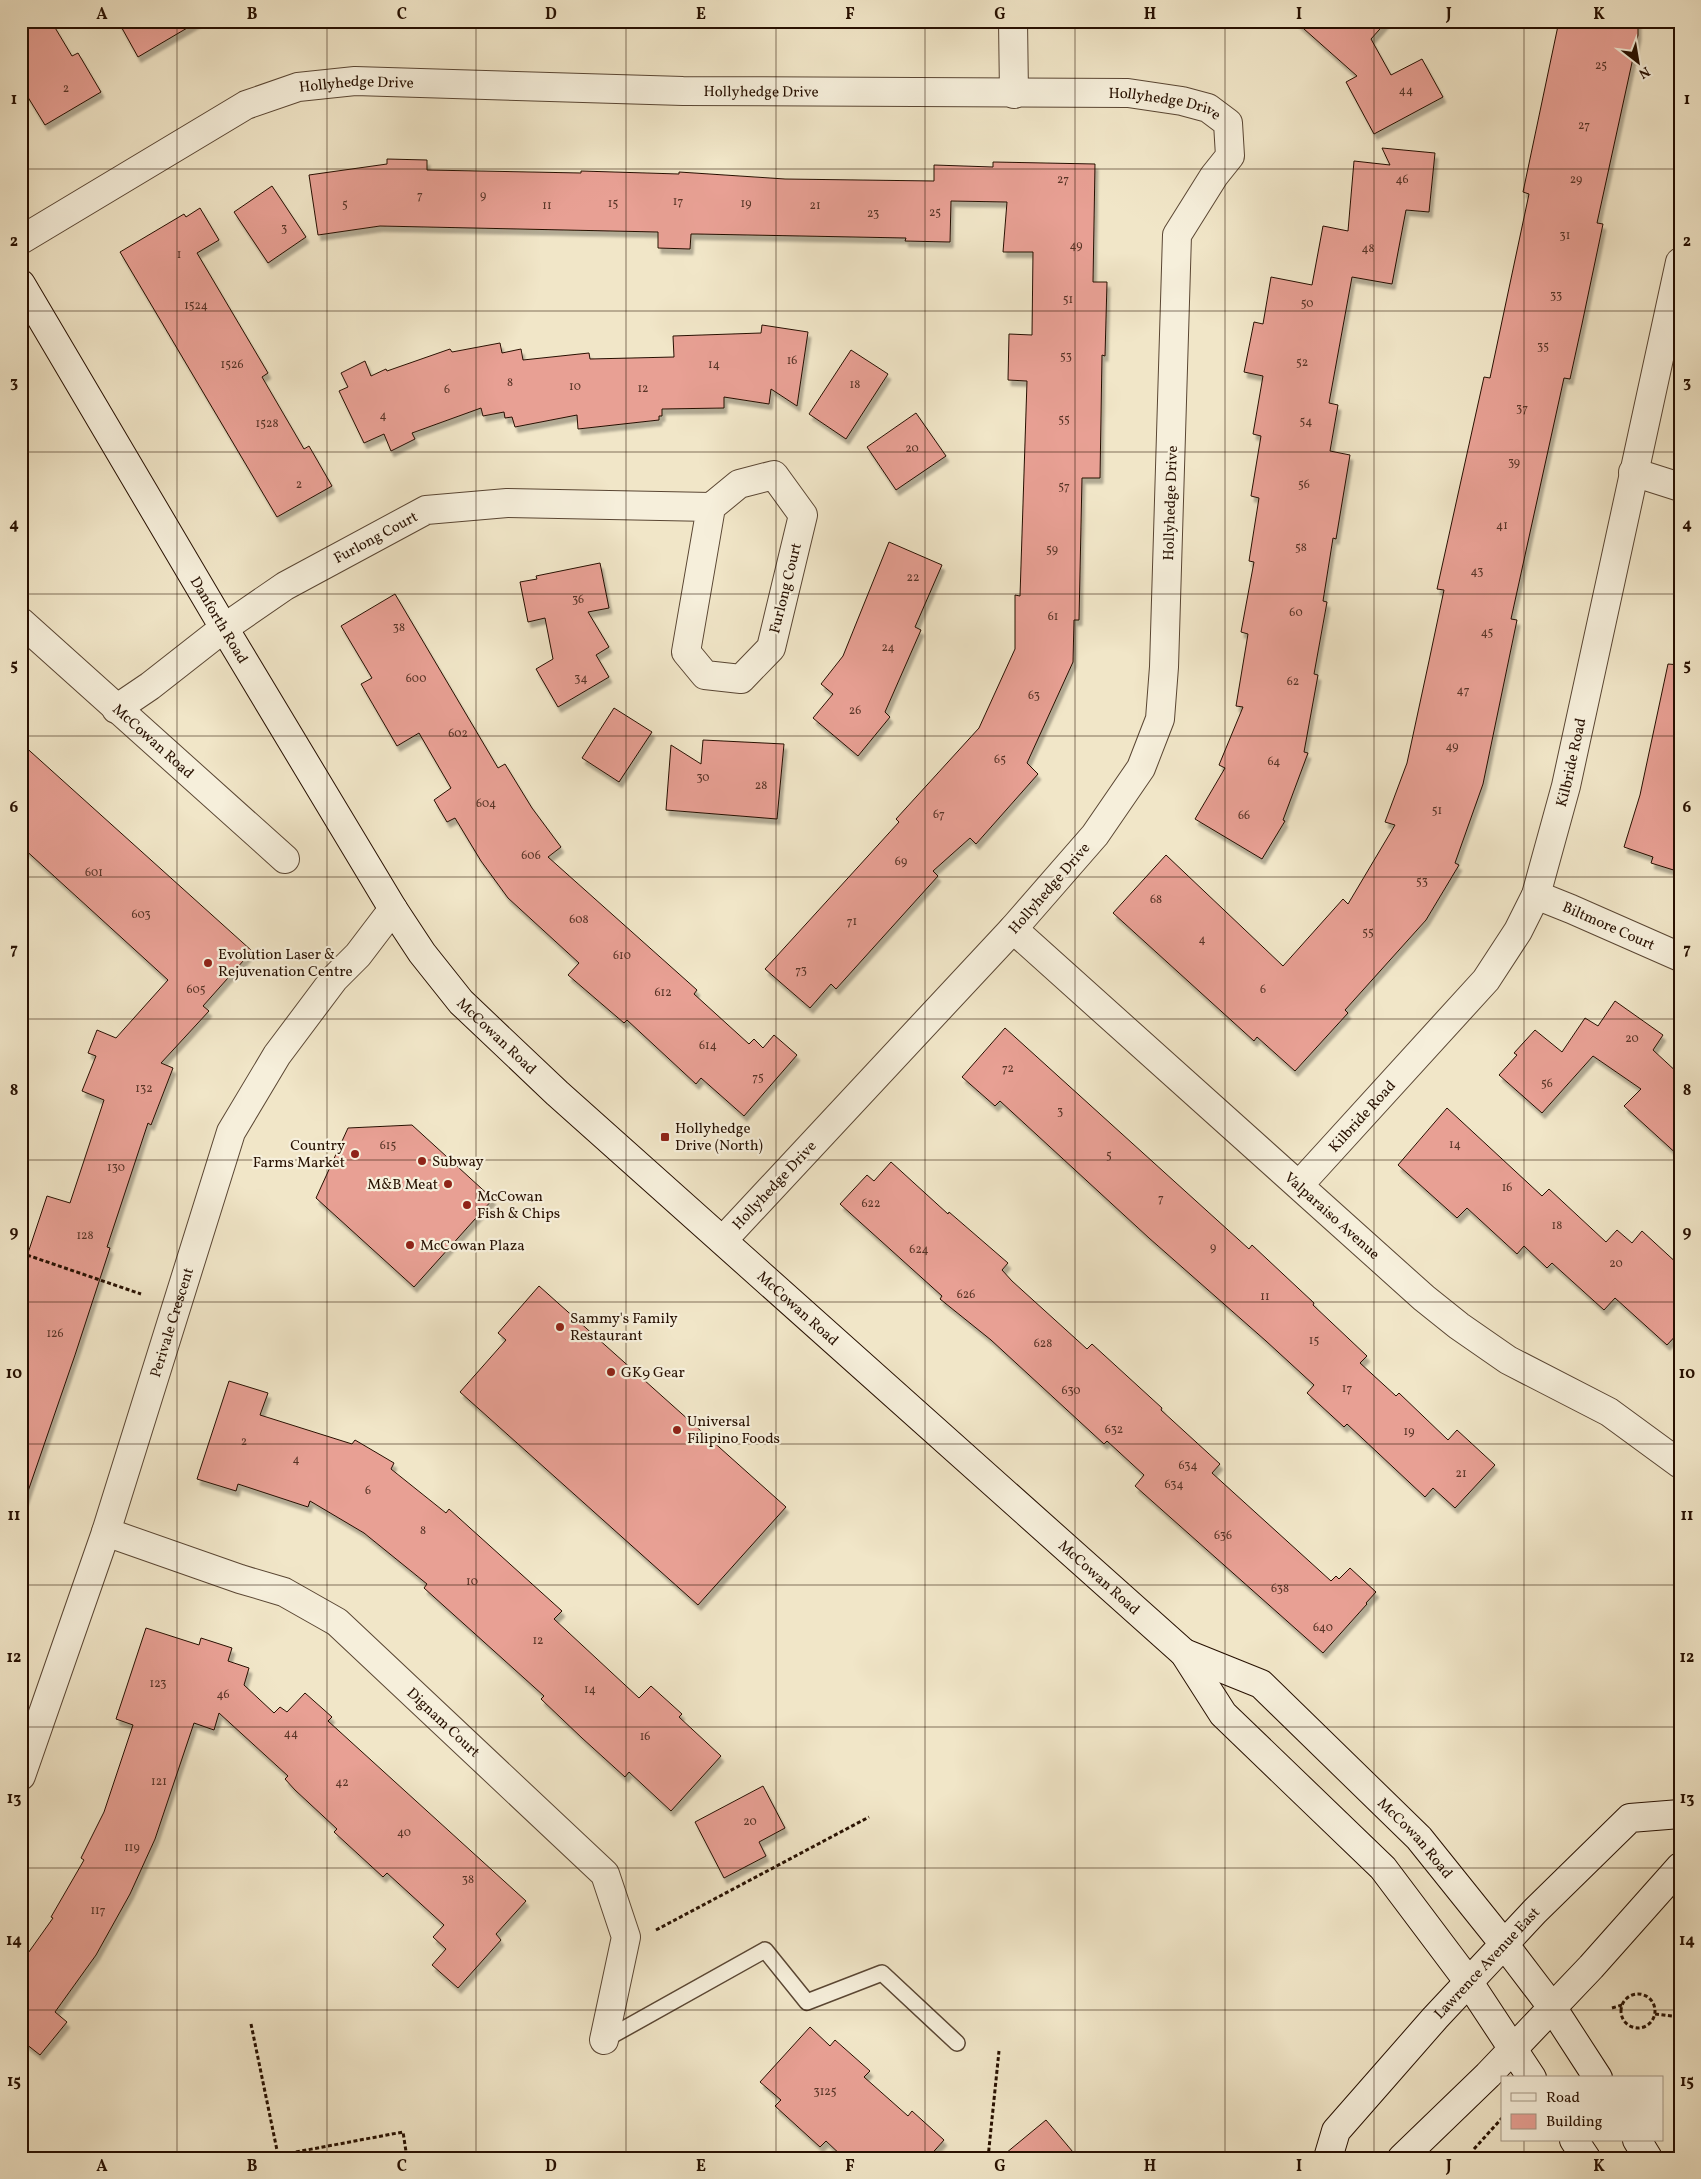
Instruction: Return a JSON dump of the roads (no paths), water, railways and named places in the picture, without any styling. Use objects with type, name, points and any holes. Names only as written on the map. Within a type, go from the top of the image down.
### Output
[{"type":"street","points":[[1013,21],[1014,94]]},
{"type":"street","name":"Hollyhedge Drive","points":[[21,240],[246,105],[298,87],[355,81],[683,90],[1014,94],[1128,93],[1182,100],[1199,105],[1208,108],[1228,124],[1230,156],[1209,182],[1176,235],[1172,470],[1164,667],[1160,720],[1141,768],[1095,834],[1013,929],[723,1240]]},
{"type":"street","name":"Kilbride Road","points":[[1300,1184],[1486,980],[1518,931],[1536,895],[1566,786],[1680,262]]},
{"type":"street","name":"Danforth Road","points":[[21,284],[224,628],[393,909],[422,953]]},
{"type":"street","points":[[1633,472],[1680,487]]},
{"type":"street","name":"Furlong Court","points":[[116,709],[150,686],[224,628],[285,586],[426,510],[507,502],[711,507],[739,484],[774,475],[803,515],[771,648],[741,679],[705,675],[686,652],[711,507]]},
{"type":"street","name":"McCowan Road","points":[[21,622],[285,859]]},
{"type":"street","name":"Biltmore Court","points":[[1536,895],[1572,909],[1680,958]]},
{"type":"street","name":"Perivale Crescent","points":[[21,1776],[106,1532],[231,1132],[277,1055],[334,979],[358,955],[393,909]]},
{"type":"street","name":"Valparaiso Avenue","points":[[1013,929],[1300,1184],[1424,1298],[1459,1326],[1508,1360],[1609,1412],[1680,1464]]},
{"type":"street","name":"McCowan Road","points":[[422,953],[462,1002],[488,1029],[1184,1653],[1223,1714],[1383,1868],[1468,1982],[1531,2076]]},
{"type":"street","name":"Dignam Court","points":[[106,1532],[240,1579],[284,1592],[337,1622],[605,1874],[626,1937],[604,2040]]},
{"type":"street","name":"McCowan Road","points":[[1184,1653],[1261,1684],[1419,1838],[1504,1944],[1552,2008],[1597,2076]]},
{"type":"street","name":"Lawrence Avenue East","points":[[1328,2158],[1336,2131],[1468,1982],[1535,1911],[1630,1818],[1680,1814]]},
{"type":"street","points":[[1402,2158],[1552,2008],[1680,1867]]},
{"type":"street","points":[[1575,2142],[1586,2158]]},
{"type":"street","points":[[1638,2142],[1648,2158]]},
{"type":"lane","points":[[604,2040],[765,1950],[807,2002],[882,1973],[957,2043]]},
{"type":"place","name":"Evolution Laser & Rejuvenation Centre","points":[[208,963]]},
{"type":"place","name":"Hollyhedge Drive (North)","points":[[665,1137]]},
{"type":"place","name":"Country Farms Market","points":[[355,1154]]},
{"type":"place","name":"Subway","points":[[422,1161]]},
{"type":"place","name":"M&B Meat","points":[[448,1184]]},
{"type":"place","name":"McCowan Fish & Chips","points":[[467,1205]]},
{"type":"place","name":"McCowan Plaza","points":[[410,1245]]},
{"type":"place","name":"Sammy's Family Restaurant","points":[[560,1327]]},
{"type":"place","name":"GK9 Gear","points":[[611,1372]]},
{"type":"place","name":"Universal Filipino Foods","points":[[677,1430]]}]
